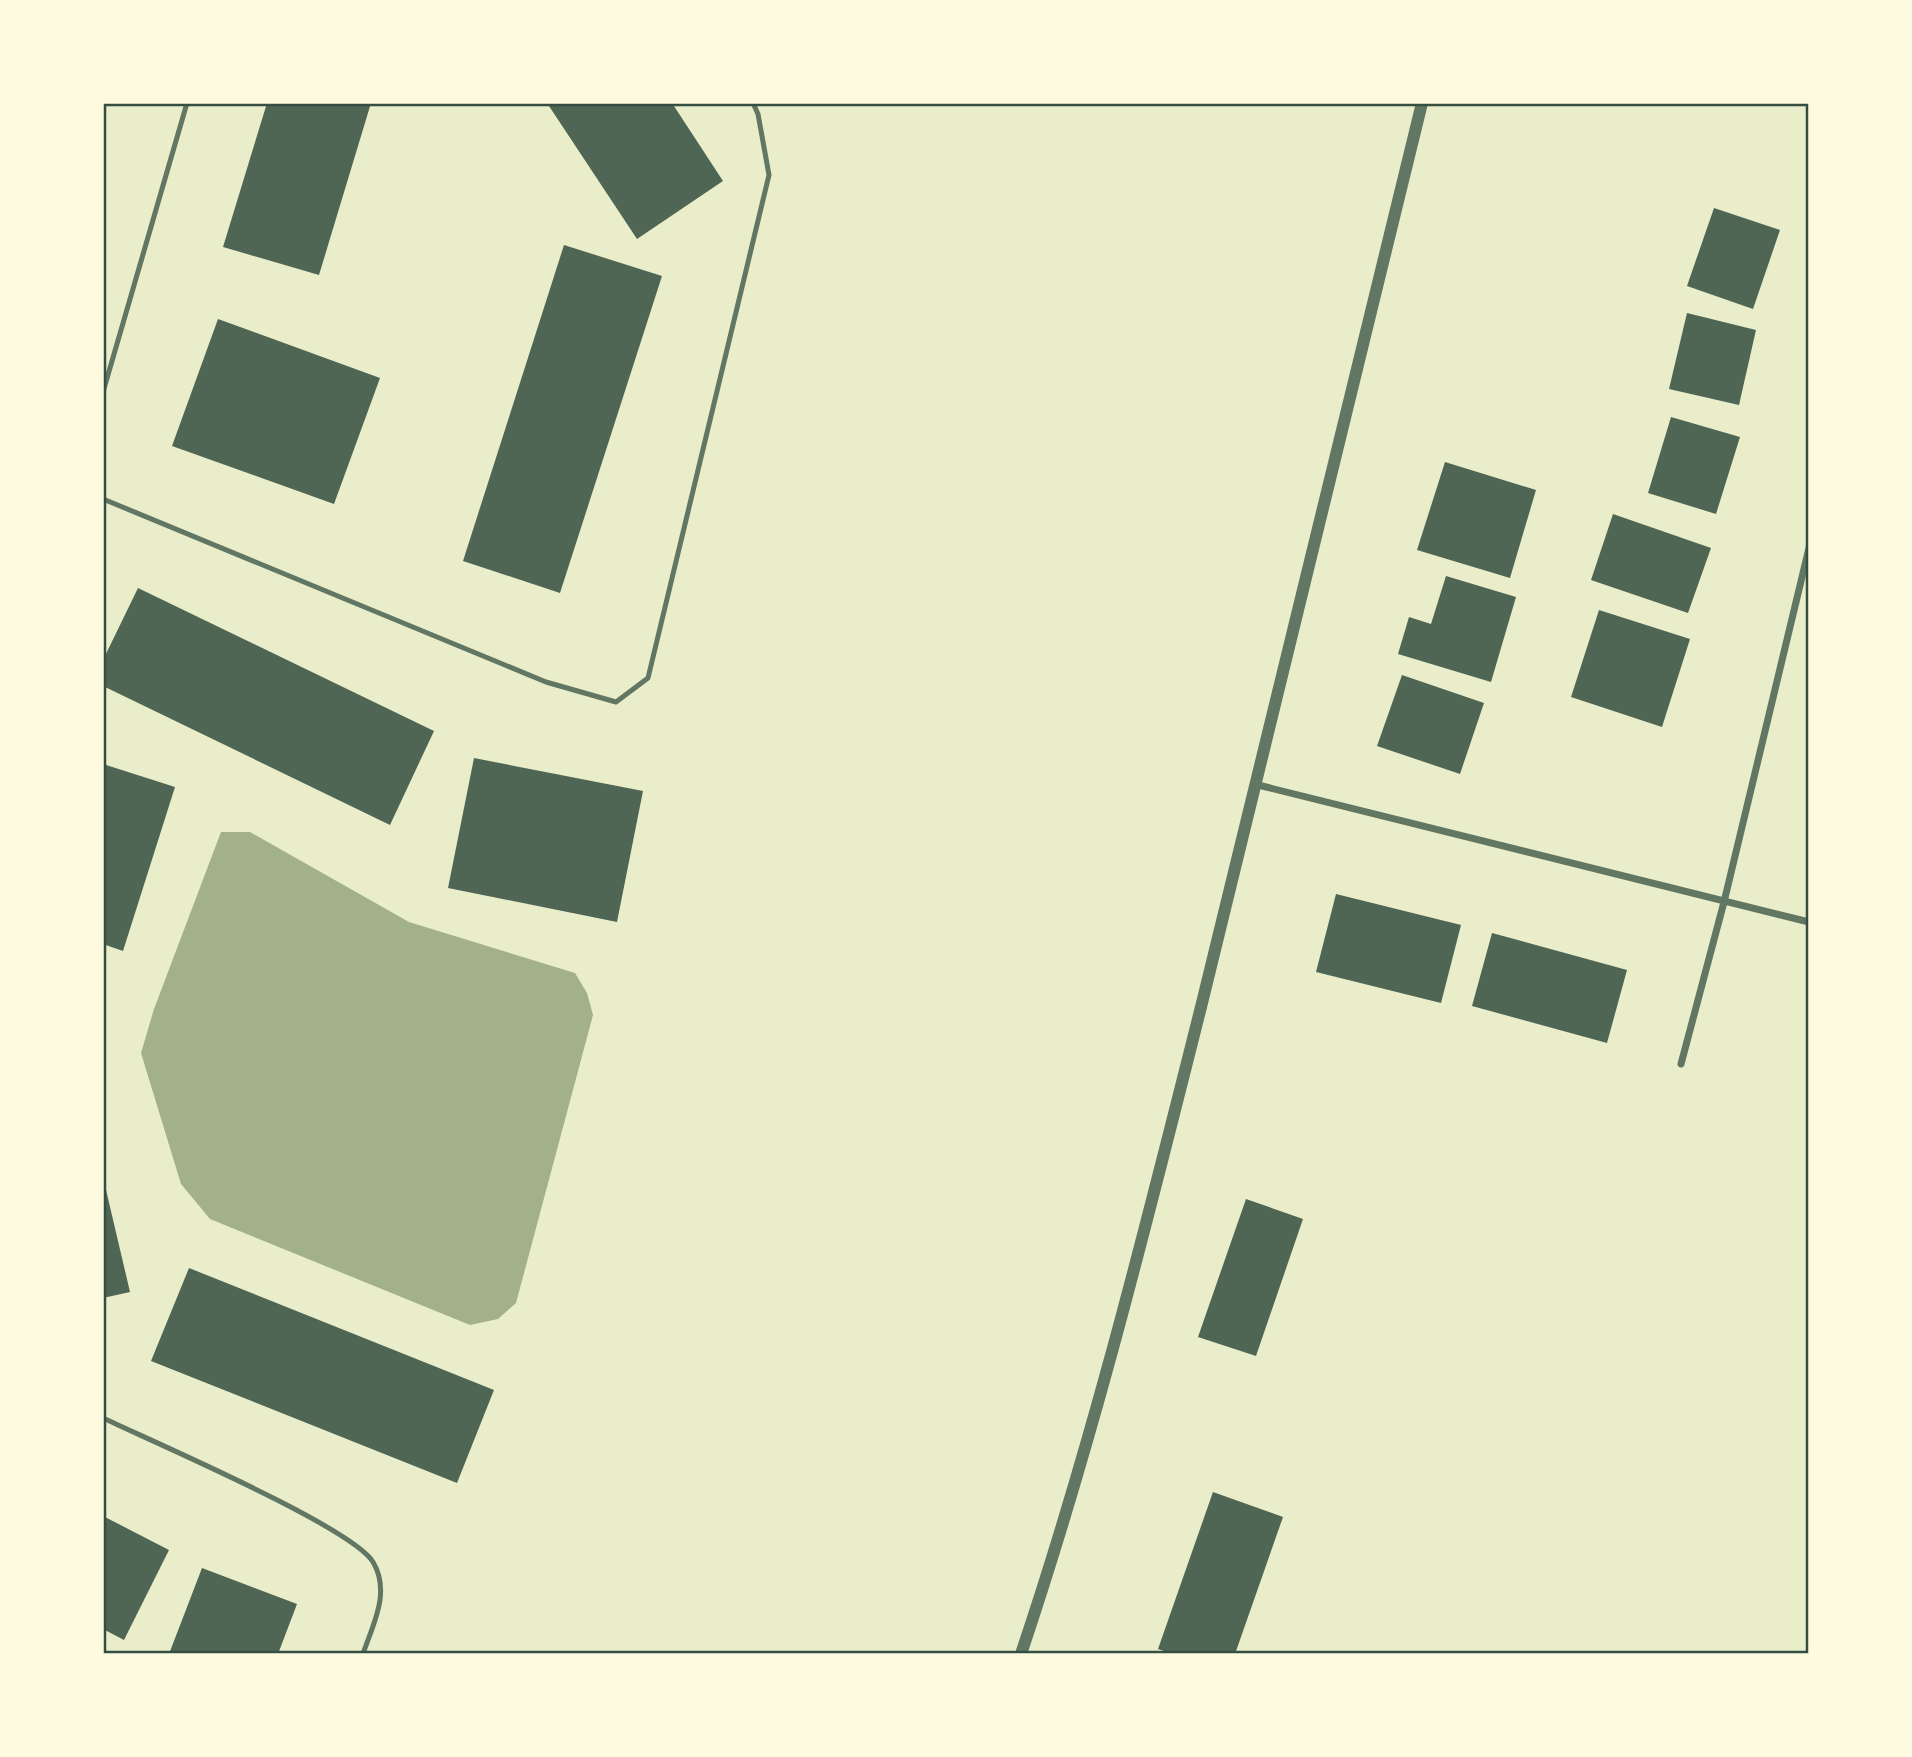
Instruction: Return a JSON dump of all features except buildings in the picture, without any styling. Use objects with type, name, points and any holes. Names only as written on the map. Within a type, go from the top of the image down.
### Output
[{"type":"street","points":[[1021,1654],[1056,1548],[1148,1217],[1258,785],[1422,103]]},
{"type":"street","points":[[1681,1064],[1724,902],[1809,548]]},
{"type":"street","points":[[1258,785],[1809,922]]},
{"type":"lane","points":[[103,392],[187,103]]},
{"type":"lane","points":[[103,499],[546,682],[617,702],[648,678],[769,176],[758,114],[753,103]]},
{"type":"lane","points":[[103,1418],[327,1525],[373,1560],[383,1594],[363,1654]]},
{"type":"shaded area","points":[[221,832],[250,832],[409,922],[575,973],[587,993],[593,1015],[516,1303],[498,1319],[470,1325],[210,1219],[181,1184],[141,1053],[154,1009]]}]
